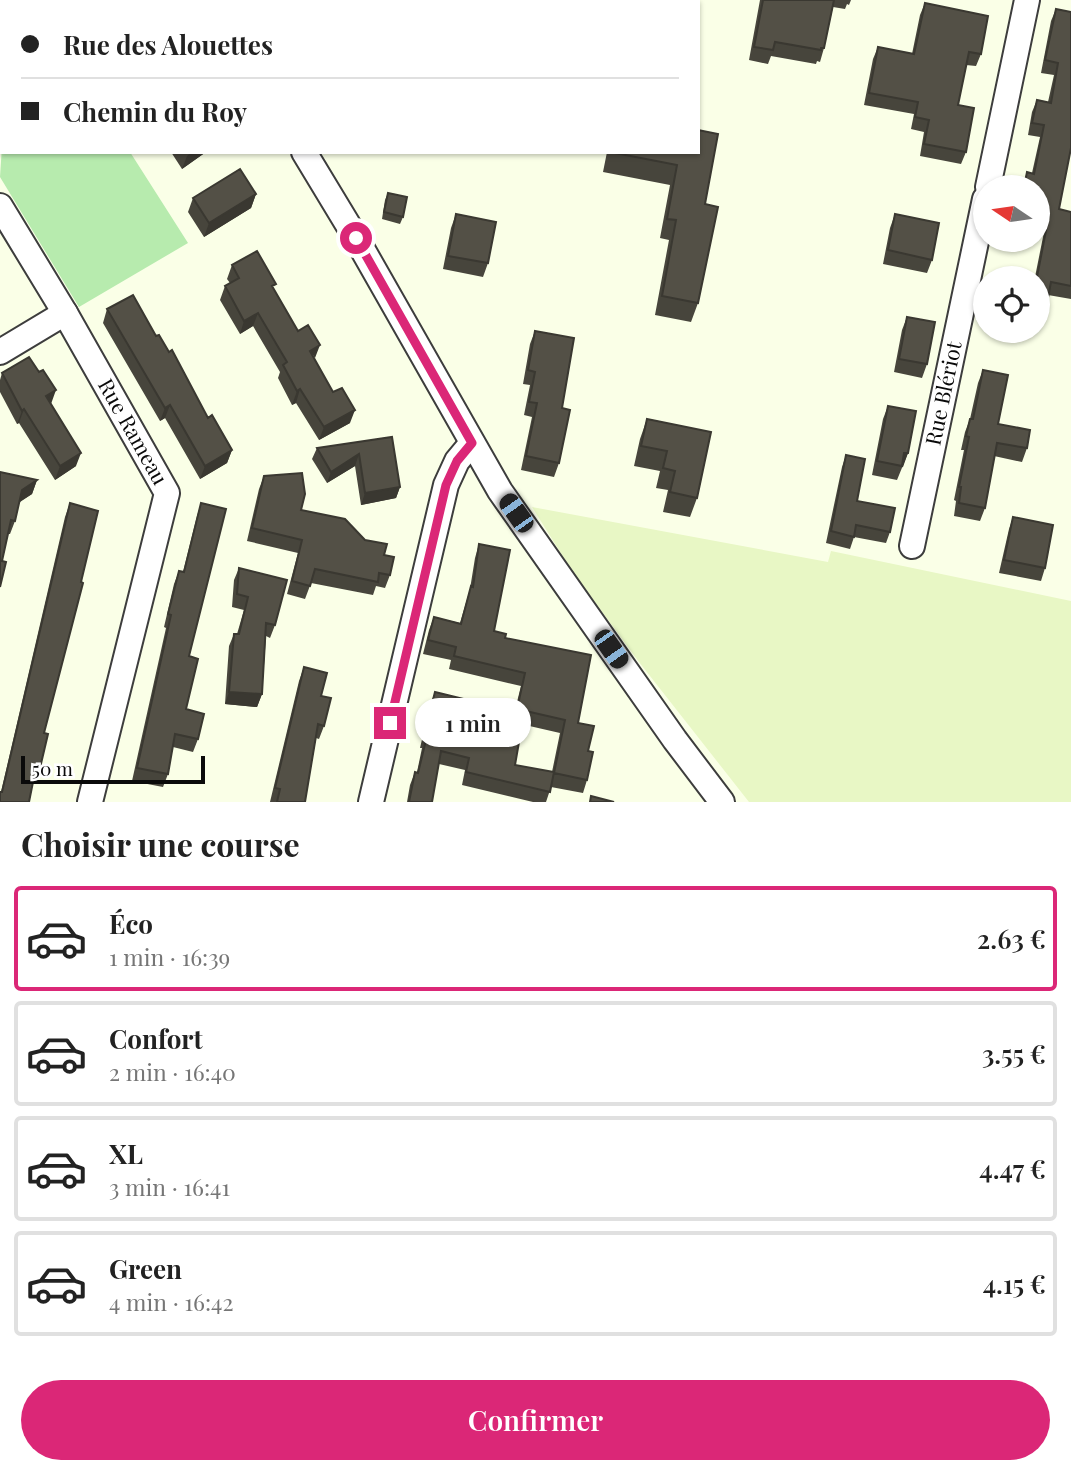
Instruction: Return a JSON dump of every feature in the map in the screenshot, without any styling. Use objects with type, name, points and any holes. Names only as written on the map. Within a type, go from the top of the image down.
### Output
[{"type":"street","points":[[991,175],[1027,0]]},
{"type":"street","points":[[304,154],[356,238],[508,502],[675,740],[722,802]]},
{"type":"street","name":"Rue Rameau","points":[[0,206],[65,313],[167,494],[90,802]]},
{"type":"street","name":"Rue Blériot","points":[[912,546],[974,252]]},
{"type":"street","points":[[0,352],[65,313]]},
{"type":"street","points":[[371,802],[446,485],[457,461],[472,443]]},
{"type":"green space","points":[[1,154],[131,154],[188,243],[79,307],[0,177]]},
{"type":"green space","points":[[532,507],[828,562],[831,551],[1071,601],[1071,802],[749,802],[639,662],[572,571]]},
{"type":"building","points":[[763,0],[834,0],[824,48],[821,50],[775,42],[773,50],[754,47]]},
{"type":"building","points":[[925,3],[988,16],[981,54],[969,52],[958,105],[974,108],[966,152],[924,144],[929,120],[915,117],[918,102],[869,93],[878,47],[914,54]]},
{"type":"building","points":[[1056,9],[1071,12],[1071,148],[1059,209],[1071,212],[1071,286],[1051,282],[1050,287],[1050,266],[1039,266],[1042,252],[1050,252],[1050,175],[1026,175],[1027,172],[1034,174],[1044,125],[1032,123],[1037,100],[1051,103],[1058,63],[1045,60]]},
{"type":"building","points":[[700,130],[718,134],[705,204],[718,207],[698,303],[662,296],[676,220],[667,219],[677,165],[620,154],[700,154]]},
{"type":"building","points":[[240,169],[256,194],[209,223],[193,198]]},
{"type":"building","points":[[388,193],[407,197],[403,217],[384,212]]},
{"type":"building","points":[[456,214],[496,222],[488,263],[448,256]]},
{"type":"building","points":[[895,214],[939,223],[932,260],[888,250]]},
{"type":"building","points":[[257,251],[276,284],[272,286],[298,331],[308,325],[320,345],[310,351],[333,392],[342,388],[355,410],[324,427],[300,389],[297,391],[283,365],[287,362],[258,313],[244,321],[225,286],[239,278],[232,265]]},
{"type":"building","points":[[133,295],[156,336],[159,335],[169,352],[172,350],[208,418],[212,415],[232,450],[205,466],[170,405],[165,408],[107,309]]},
{"type":"building","points":[[907,317],[935,322],[927,364],[899,359]]},
{"type":"building","points":[[535,331],[574,338],[562,408],[570,410],[559,463],[526,456],[537,403],[529,402],[535,372],[528,370]]},
{"type":"building","points":[[29,357],[39,372],[43,370],[56,390],[46,396],[81,453],[60,466],[24,409],[22,411],[2,373]]},
{"type":"building","points":[[983,370],[1008,375],[998,424],[1030,430],[1027,448],[997,443],[985,508],[959,503],[959,487],[969,437],[966,436],[970,419],[973,419]]},
{"type":"building","points":[[888,406],[916,411],[908,453],[904,453],[902,466],[877,461]]},
{"type":"building","points":[[647,419],[711,432],[697,498],[670,492],[675,471],[663,468],[667,451],[641,446]]},
{"type":"building","points":[[392,437],[400,487],[365,493],[359,454],[331,472],[317,448]]},
{"type":"building","points":[[846,455],[865,459],[857,501],[895,508],[890,532],[856,525],[854,537],[831,531]]},
{"type":"building","points":[[0,472],[37,480],[22,490],[15,521],[11,520],[2,561],[6,562],[0,587]]},
{"type":"building","points":[[302,473],[305,494],[301,510],[345,519],[365,540],[387,544],[384,555],[394,557],[390,575],[379,573],[378,582],[315,569],[310,586],[292,581],[302,540],[252,528],[264,476]]},
{"type":"building","points":[[70,503],[98,511],[81,582],[83,583],[44,733],[48,734],[40,768],[36,767],[29,802],[0,802],[0,792]]},
{"type":"building","points":[[201,503],[226,509],[189,656],[198,659],[186,709],[204,714],[198,739],[175,734],[168,774],[137,768],[171,615],[168,614],[179,571],[184,572]]},
{"type":"building","points":[[1013,517],[1053,525],[1045,568],[1004,560]]},
{"type":"building","points":[[479,544],[510,550],[494,631],[506,634],[505,638],[591,655],[578,723],[594,726],[588,751],[593,752],[587,780],[554,773],[565,720],[517,709],[525,673],[454,656],[456,647],[428,640],[434,617],[461,624],[471,586],[473,587]]},
{"type":"building","points":[[239,568],[287,580],[275,625],[266,623],[262,694],[229,692],[234,634],[239,634],[248,597],[237,594]]},
{"type":"building","points":[[304,667],[327,673],[321,696],[331,698],[324,726],[318,724],[305,802],[277,802],[280,789],[275,788]]},
{"type":"building","points":[[435,692],[480,703],[478,715],[522,725],[515,765],[554,772],[550,792],[466,772],[469,758],[441,751],[432,802],[409,802],[415,772],[418,773],[427,736],[424,735]]},
{"type":"building","points":[[591,796],[614,802],[590,802]]},
{"type":"route","points":[[356,238],[472,443],[457,461],[446,485],[390,723]]}]
